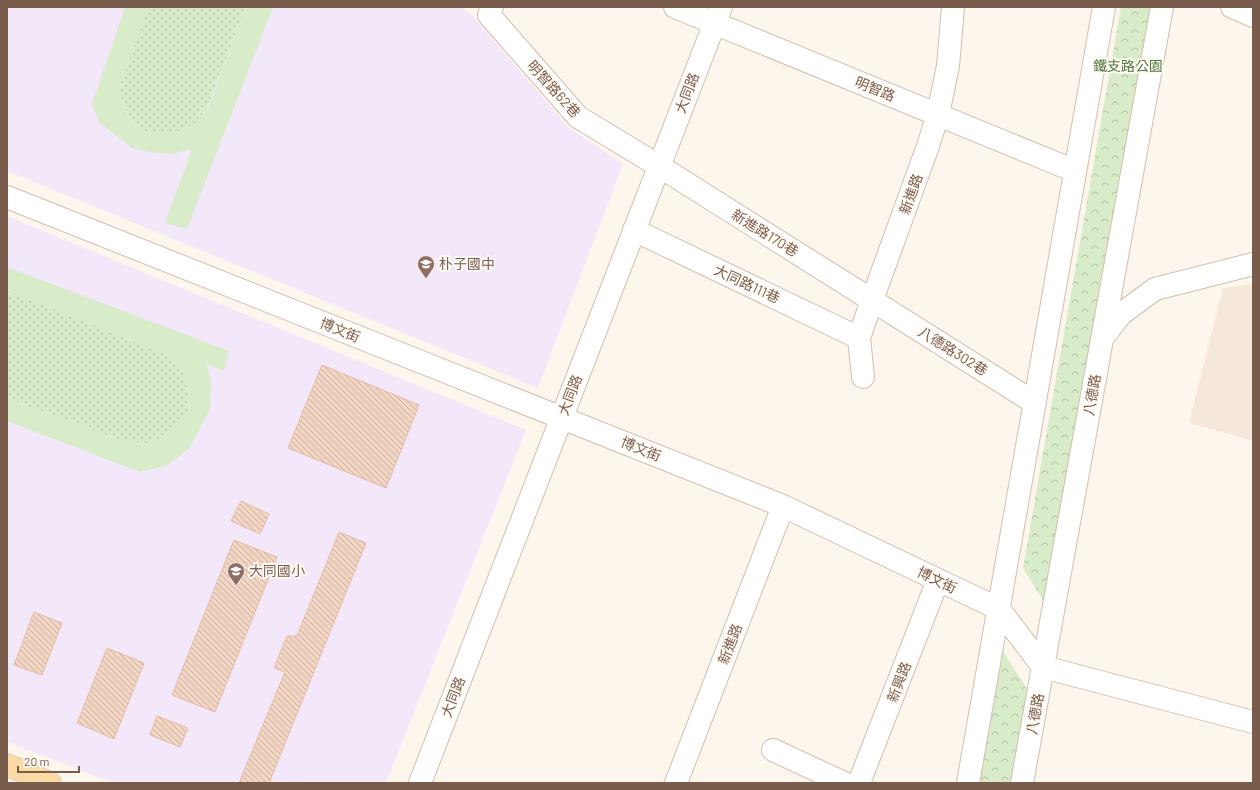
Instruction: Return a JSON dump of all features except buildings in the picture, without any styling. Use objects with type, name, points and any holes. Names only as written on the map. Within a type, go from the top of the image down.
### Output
[{"type":"main road","points":[[7,765],[50,783]]},
{"type":"street","name":"明智路62巷","points":[[492,7],[489,15],[578,117],[659,166]]},
{"type":"street","name":"明智路","points":[[675,7],[718,15],[938,114],[1075,171]]},
{"type":"street","name":"新進路","points":[[863,377],[860,338],[938,114],[948,66],[953,7]]},
{"type":"street","points":[[968,783],[1104,7]]},
{"type":"street","name":"八德路","points":[[1022,783],[1162,7]]},
{"type":"street","points":[[1232,7],[1253,16]]},
{"type":"street","name":"大同路","points":[[420,783],[718,15]]},
{"type":"street","name":"新進路170巷","points":[[659,166],[872,300]]},
{"type":"street","name":"博文街","points":[[7,197],[783,506],[999,609],[1043,667]]},
{"type":"street","name":"大同路111巷","points":[[634,230],[860,338]]},
{"type":"street","points":[[1102,339],[1121,314],[1155,289],[1253,264]]},
{"type":"street","name":"八德路302巷","points":[[872,300],[1035,403]]},
{"type":"street","name":"新進路","points":[[676,783],[783,506]]},
{"type":"street","name":"新興路","points":[[859,783],[938,580]]},
{"type":"street","points":[[1043,667],[1253,722]]},
{"type":"street","points":[[773,750],[844,783]]},
{"type":"shaded area","name":"朴子國中","points":[[7,7],[461,7],[470,13],[568,127],[623,164],[538,388],[7,171]]},
{"type":"shaded area","name":"大同國小","points":[[7,216],[526,430],[386,783],[113,783],[7,742]]},
{"type":"shaded area","points":[[1253,284],[1253,441],[1189,423],[1223,288]]},
{"type":"green space","points":[[125,7],[148,7],[118,91],[129,119],[140,129],[152,133],[173,133],[193,125],[208,108],[246,7],[273,7],[187,229],[165,223],[192,149],[172,154],[148,152],[132,148],[99,122],[92,104]]},
{"type":"green space","points":[[148,7],[246,7],[207,108],[193,125],[173,133],[152,133],[140,129],[130,119],[118,91]]},
{"type":"green space","name":"鐵支路公園","points":[[1121,7],[1157,7],[1051,613],[1023,568]]},
{"type":"green space","points":[[7,267],[229,351],[224,371],[206,364],[211,381],[210,409],[189,449],[166,466],[140,472],[7,421],[7,398],[123,441],[146,443],[163,437],[188,410],[189,394],[183,373],[172,357],[15,294],[7,295]]},
{"type":"green space","points":[[15,293],[172,357],[183,373],[189,394],[188,410],[163,437],[146,443],[123,441],[7,398],[7,295]]},
{"type":"green space","points":[[1001,648],[1029,692],[1014,783],[977,783]]},
{"type":"place","name":"朴子國中","points":[[426,279]]},
{"type":"place","name":"大同國小","points":[[236,586]]}]
